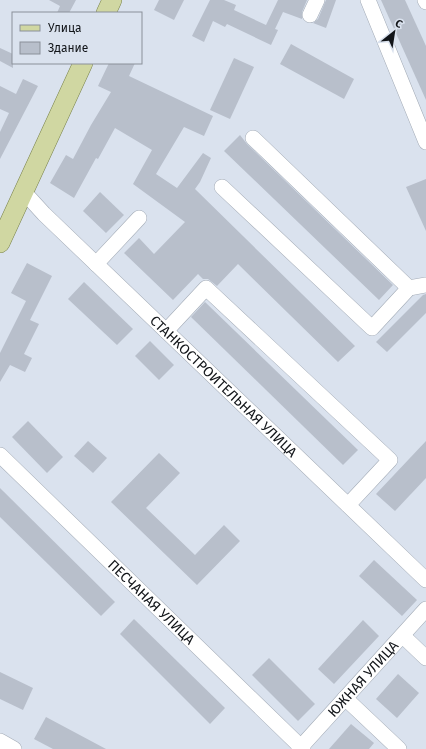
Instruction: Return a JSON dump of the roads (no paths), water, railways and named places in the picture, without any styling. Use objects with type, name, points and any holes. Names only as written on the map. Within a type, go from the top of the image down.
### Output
[{"type":"main road","points":[[106,12],[112,0]]},
{"type":"main road","points":[[0,243],[4,221],[23,191],[83,64]]},
{"type":"street","points":[[310,15],[317,0]]},
{"type":"street","points":[[368,0],[426,142]]},
{"type":"street","points":[[253,138],[409,288]]},
{"type":"street","points":[[222,187],[372,328],[409,288],[426,285]]},
{"type":"street","name":"СТАНКОСТРОИТЕЛЬНАЯ УЛИЦА","points":[[23,191],[44,214],[426,580]]},
{"type":"street","points":[[96,264],[139,218]]},
{"type":"street","points":[[166,331],[206,288],[390,460],[348,505]]},
{"type":"street","name":"ПЕСЧАНАЯ УЛИЦА","points":[[0,455],[301,748]]},
{"type":"street","name":"ЮЖНАЯ УЛИЦА","points":[[301,748],[426,609]]},
{"type":"street","points":[[403,636],[426,658]]},
{"type":"street","points":[[345,698],[399,749]]},
{"type":"street","points":[[0,741],[14,749]]}]
